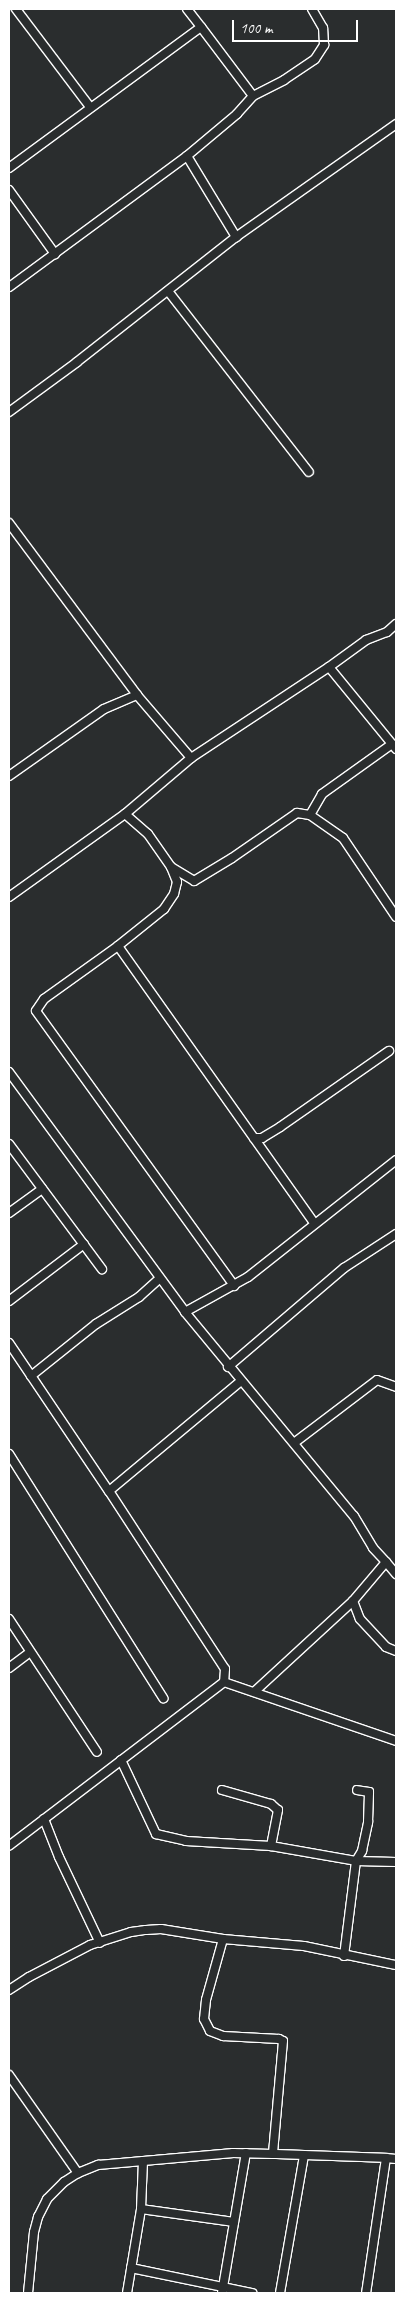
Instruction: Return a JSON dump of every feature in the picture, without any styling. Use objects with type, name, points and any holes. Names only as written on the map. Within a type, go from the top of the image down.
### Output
[{"type":"street","points":[[16,9],[90,107]]},
{"type":"street","points":[[188,9],[253,96]]},
{"type":"street","points":[[9,287],[187,156],[237,114],[253,96],[284,80],[315,59],[324,45],[323,28],[312,9]]},
{"type":"street","points":[[9,168],[201,26]]},
{"type":"street","points":[[9,412],[168,292],[236,237],[396,124]]},
{"type":"street","points":[[187,156],[236,237]]},
{"type":"street","points":[[9,190],[55,254]]},
{"type":"street","points":[[168,292],[309,472]]},
{"type":"street","points":[[9,523],[138,695],[191,758]]},
{"type":"street","points":[[9,897],[125,814],[191,758],[329,667],[366,640],[388,632],[396,624]]},
{"type":"street","points":[[310,815],[322,794],[394,746],[329,667]]},
{"type":"street","points":[[9,776],[104,708],[138,695]]},
{"type":"street","points":[[171,868],[194,880],[232,858],[297,813],[310,815],[343,838],[396,917]]},
{"type":"street","points":[[125,814],[148,834],[171,868],[177,882],[174,894],[164,909],[118,946],[44,999],[36,1011],[234,1286]]},
{"type":"street","points":[[118,946],[314,1223]]},
{"type":"street","points":[[254,1138],[262,1138],[280,1127],[389,1051]]},
{"type":"street","points":[[9,1072],[185,1312],[240,1382],[294,1443],[320,1478],[354,1516],[373,1548],[396,1574]]},
{"type":"street","points":[[9,1144],[102,1269]]},
{"type":"street","points":[[185,1312],[234,1286],[396,1160]]},
{"type":"street","points":[[9,1213],[42,1189]]},
{"type":"street","points":[[228,1366],[344,1268],[396,1234]]},
{"type":"street","points":[[9,1301],[84,1244]]},
{"type":"street","points":[[31,1376],[96,1324],[139,1297],[160,1278]]},
{"type":"street","points":[[9,1343],[109,1491],[224,1670],[224,1682]]},
{"type":"street","points":[[294,1443],[377,1380],[396,1387]]},
{"type":"street","points":[[109,1491],[240,1382]]},
{"type":"street","points":[[9,1454],[163,1698]]},
{"type":"street","points":[[254,1692],[353,1601],[386,1562]]},
{"type":"street","points":[[353,1601],[360,1619],[386,1647],[396,1651]]},
{"type":"street","points":[[9,1619],[97,1752]]},
{"type":"street","points":[[9,1668],[30,1652]]},
{"type":"street","points":[[224,1682],[396,1741]]},
{"type":"street","points":[[9,1846],[224,1682]]},
{"type":"street","points":[[121,1760],[156,1834],[186,1841],[271,1846],[356,1861],[396,1862]]},
{"type":"street","points":[[222,1790],[271,1804],[278,1810],[271,1846]]},
{"type":"street","points":[[344,1956],[356,1861],[362,1851],[368,1822],[369,1792],[357,1790]]},
{"type":"street","points":[[44,1819],[59,1857],[100,1942]]},
{"type":"street","points":[[9,1990],[67,1956],[100,1942],[130,1932],[161,1929],[223,1938],[304,1946],[344,1956],[396,1965]]},
{"type":"street","points":[[223,1938],[206,2000],[204,2019],[210,2032],[223,2036],[279,2039],[283,2041],[273,2154]]},
{"type":"street","points":[[9,2075],[78,2173]]},
{"type":"street","points":[[222,2290],[246,2154]]},
{"type":"street","points":[[28,2293],[34,2232],[38,2216],[47,2199],[64,2182],[98,2164],[246,2154],[396,2159]]},
{"type":"street","points":[[280,2293],[304,2155]]},
{"type":"street","points":[[366,2293],[386,2158]]},
{"type":"street","points":[[127,2293],[140,2209],[143,2160]]},
{"type":"street","points":[[140,2209],[234,2222]]},
{"type":"street","points":[[131,2268],[222,2290],[252,2293]]}]
